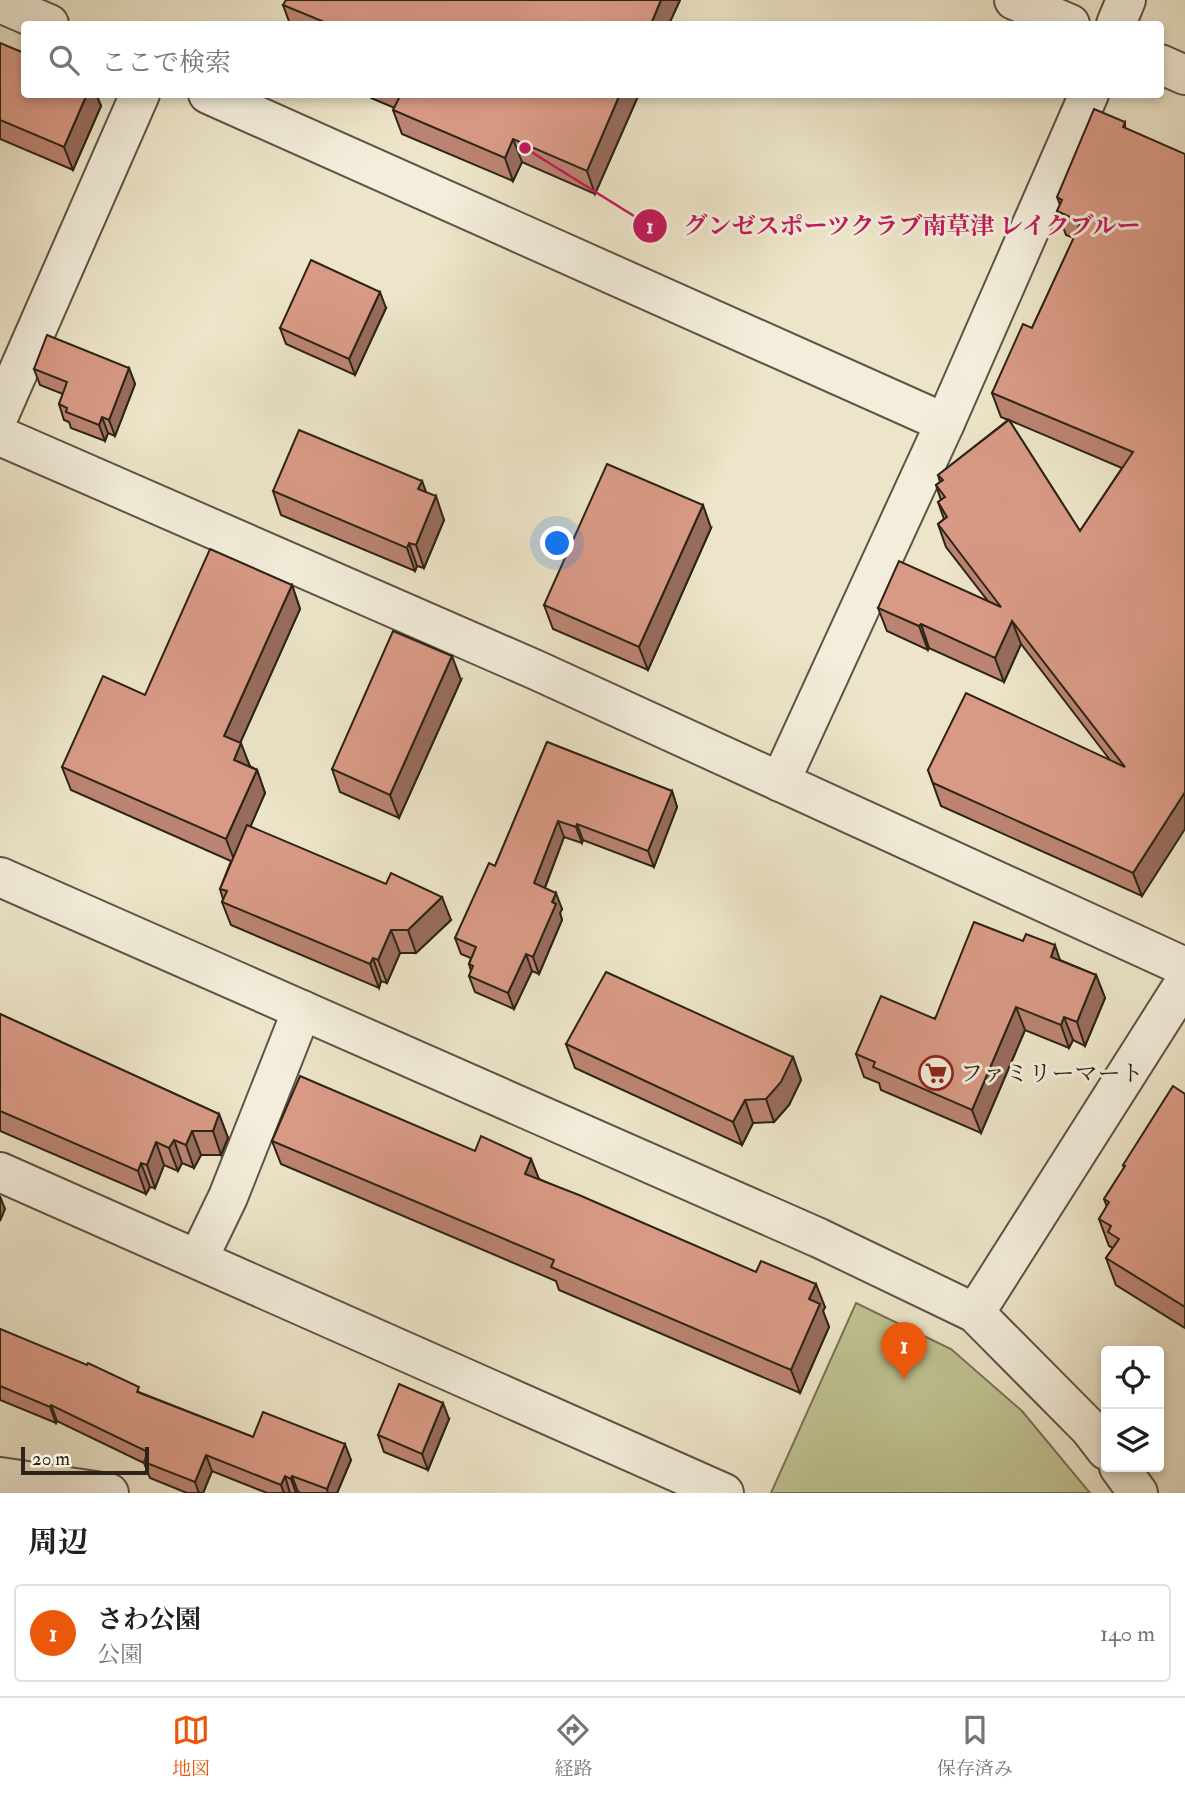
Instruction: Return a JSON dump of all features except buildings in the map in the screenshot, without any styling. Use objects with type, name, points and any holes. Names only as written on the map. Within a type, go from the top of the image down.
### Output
[{"type":"street","points":[[1014,0],[1063,21]]},
{"type":"street","points":[[1117,21],[1126,0]]},
{"type":"street","points":[[0,3],[42,21]]},
{"type":"street","points":[[1164,66],[1185,75]]},
{"type":"street","points":[[0,413],[138,98]]},
{"type":"street","points":[[217,98],[945,423]]},
{"type":"street","points":[[780,782],[945,423],[1087,98]]},
{"type":"street","points":[[0,436],[536,670],[1185,967]]},
{"type":"street","points":[[0,877],[819,1238],[975,1313],[1080,1419],[1101,1444]]},
{"type":"street","points":[[975,1313],[1185,982]]},
{"type":"street","points":[[198,1259],[228,1197],[302,1010]]},
{"type":"street","points":[[0,1172],[724,1493]]},
{"type":"street","points":[[1123,1472],[1138,1493]]},
{"type":"street","points":[[0,1477],[108,1493]]},
{"type":"green space","points":[[856,1303],[951,1349],[1022,1411],[1090,1493],[771,1493]]},
{"type":"place","name":"グンゼスポーツクラブ南草津 レイクブルー","points":[[525,148]]},
{"type":"place","name":"ファミリーマート","points":[[936,1073]]},
{"type":"place","name":"さわ公園","points":[[904,1380]]}]
